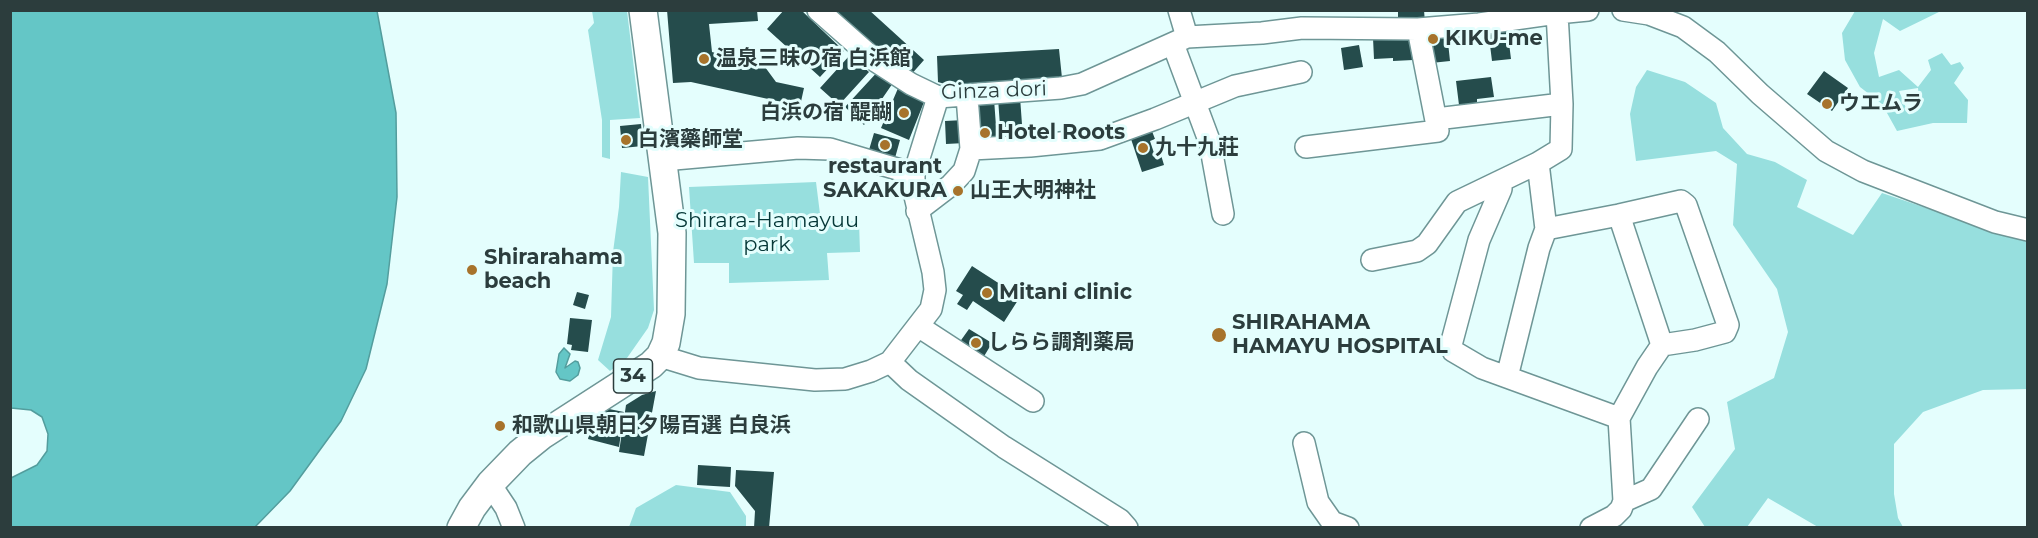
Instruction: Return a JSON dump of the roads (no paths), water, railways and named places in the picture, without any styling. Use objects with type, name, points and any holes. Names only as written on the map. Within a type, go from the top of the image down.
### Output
[{"type":"main road","name":"34","points":[[461,528],[472,508],[490,484],[520,453],[541,436],[651,365],[660,356],[666,344],[672,272],[672,233],[643,10]]},
{"type":"street","name":"Ginza dori","points":[[818,10],[877,62],[911,84],[938,97],[1061,88],[1083,84],[1180,40]]},
{"type":"street","points":[[1179,10],[1180,40],[1196,103],[1210,142],[1223,214]]},
{"type":"street","points":[[1180,40],[1302,28],[1418,29],[1479,24],[1588,10]]},
{"type":"street","points":[[1623,10],[1649,14],[1683,27],[1717,52],[1760,94],[1826,151],[1863,171],[1995,222],[2028,231]]},
{"type":"street","points":[[1372,260],[1417,250],[1426,244],[1457,202],[1562,149],[1557,13]]},
{"type":"street","points":[[1306,147],[1438,131],[1418,29]]},
{"type":"street","points":[[971,149],[1100,139],[1235,86],[1301,72]]},
{"type":"street","points":[[917,211],[951,185],[964,171],[971,149],[967,96]]},
{"type":"street","points":[[660,356],[699,368],[815,380],[845,379],[890,362],[931,309],[935,290],[933,272],[917,211],[914,174],[938,97]]},
{"type":"street","points":[[1436,119],[1562,104]]},
{"type":"street","points":[[663,160],[798,148],[830,149],[914,174]]},
{"type":"street","points":[[1507,377],[1539,248],[1546,229],[1538,163]]},
{"type":"street","points":[[1501,181],[1501,189],[1479,240],[1451,345],[1453,351],[1482,368],[1619,418]]},
{"type":"street","points":[[1546,229],[1681,201],[1686,205],[1728,325],[1725,332],[1662,345],[1647,367],[1619,418],[1624,501],[1621,509],[1614,516],[1590,528]]},
{"type":"street","points":[[1619,215],[1662,345]]},
{"type":"street","points":[[918,326],[1033,401]]},
{"type":"street","points":[[890,362],[909,380],[1004,447],[1122,525]]},
{"type":"street","points":[[1624,501],[1651,489],[1698,419]]},
{"type":"street","points":[[1304,443],[1318,502],[1332,522],[1348,528]]},
{"type":"street","points":[[490,484],[507,507],[514,528]]},
{"type":"place","name":"KIKU-me","points":[[1433,39]]},
{"type":"place","name":"温泉三昧の宿 白浜館","points":[[704,59]]},
{"type":"place","name":"ウエムラ","points":[[1827,104]]},
{"type":"place","name":"白浜の宿 醍醐","points":[[904,113]]},
{"type":"place","name":"Hotel Roots","points":[[985,133]]},
{"type":"place","name":"白濱藥師堂","points":[[626,140]]},
{"type":"place","name":"restaurant SAKAKURA","points":[[885,145]]},
{"type":"place","name":"九十九莊","points":[[1143,148]]},
{"type":"place","name":"山王大明神社","points":[[958,191]]},
{"type":"place","name":"Shirarahama beach","points":[[472,270]]},
{"type":"place","name":"Mitani clinic","points":[[987,293]]},
{"type":"place","name":"SHIRAHAMA HAMAYU HOSPITAL","points":[[1219,335]]},
{"type":"place","name":"しらら調剤薬局","points":[[976,343]]},
{"type":"place","name":"和歌山県朝日夕陽百選 白良浜","points":[[500,426]]},
{"type":"park label","name":"Shirara-Hamayuu park","points":[[767,233]]}]
